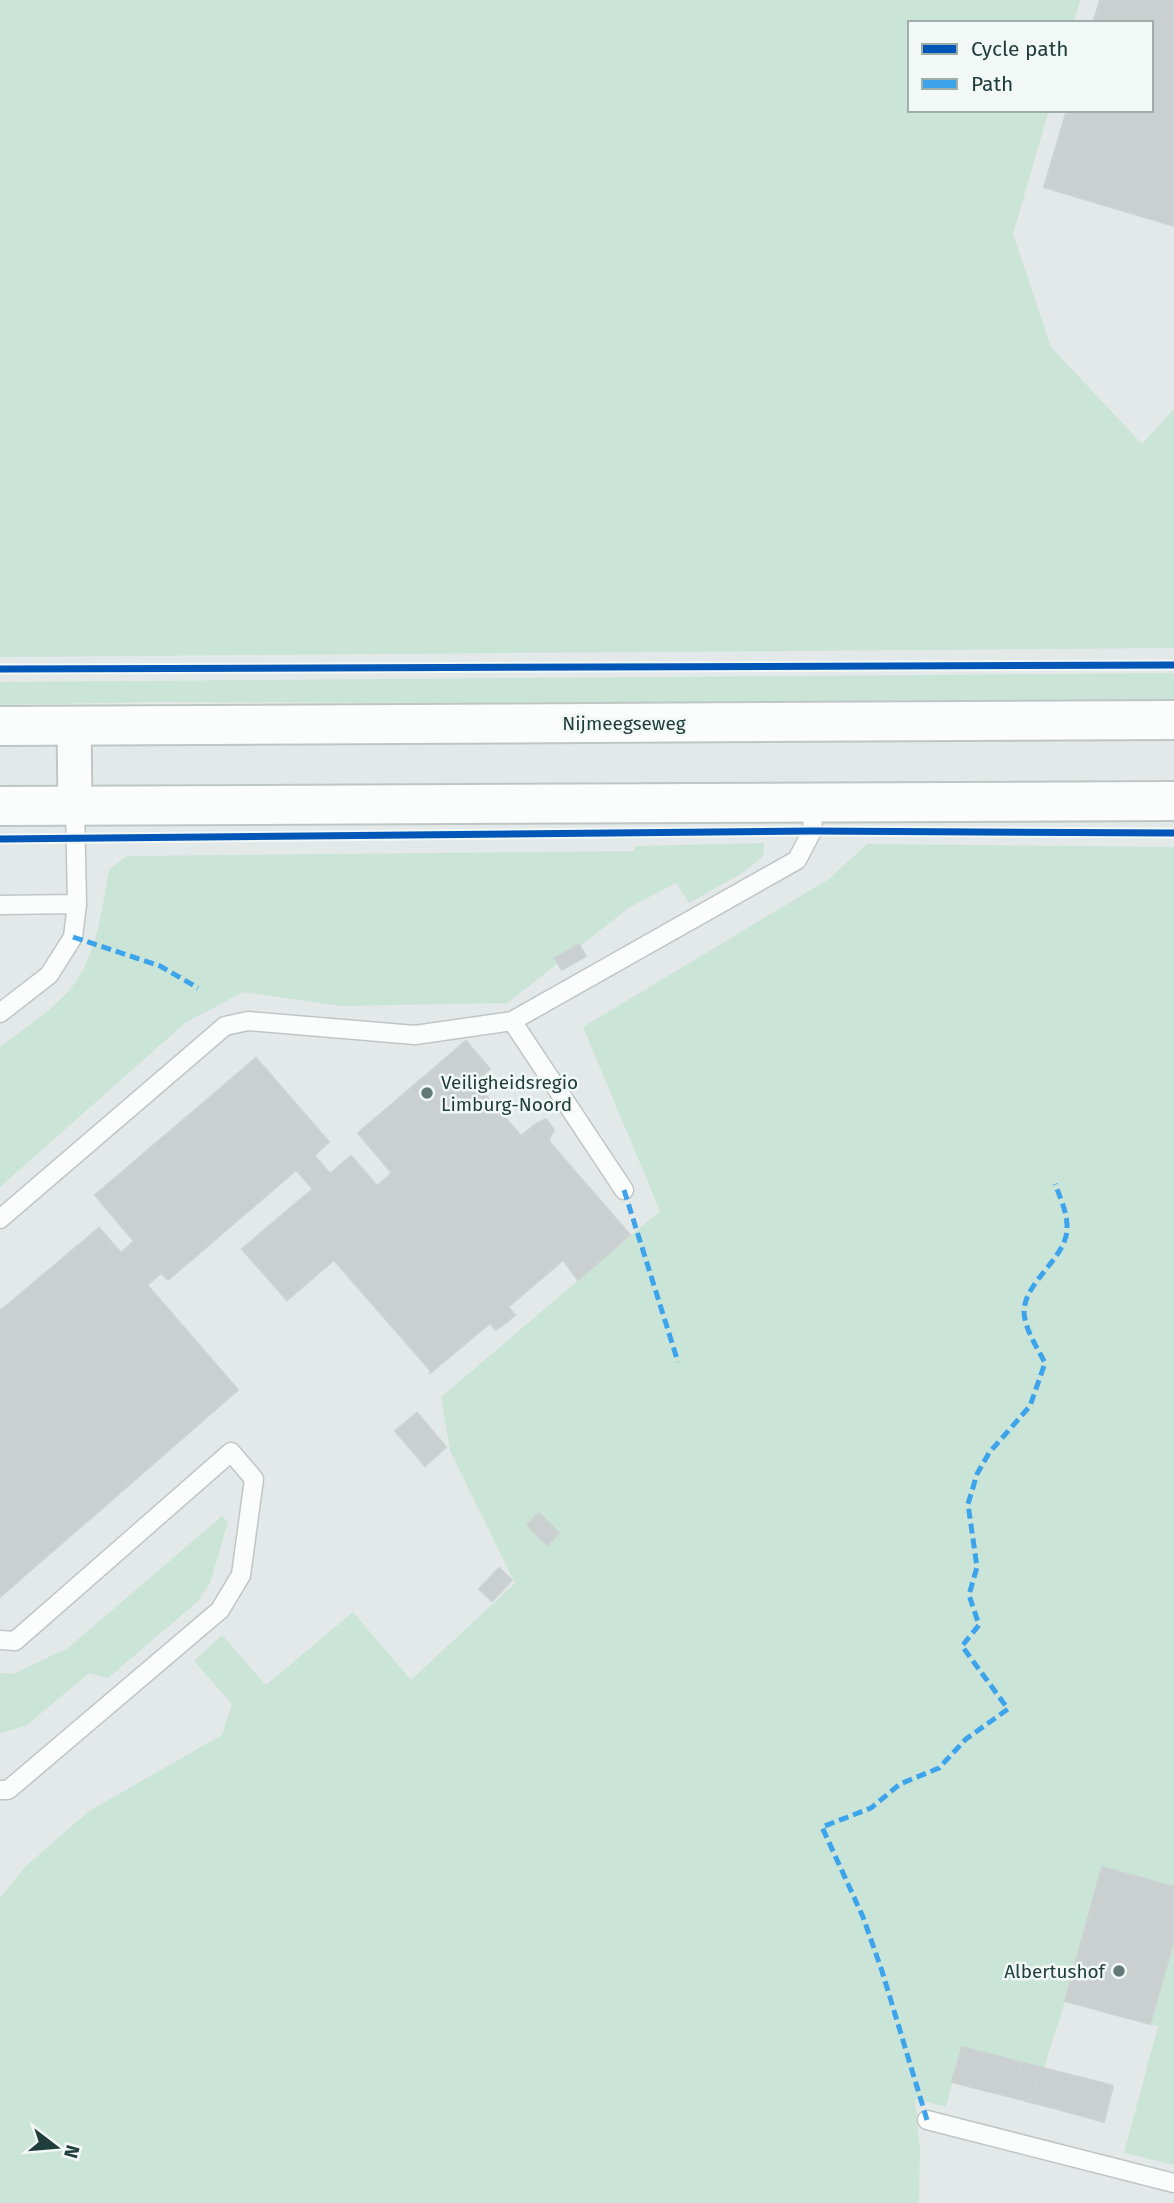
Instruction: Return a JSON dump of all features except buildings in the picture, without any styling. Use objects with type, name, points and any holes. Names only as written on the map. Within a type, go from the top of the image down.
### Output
[{"type":"main road","name":"Nijmeegseweg","points":[[0,726],[1174,720]]},
{"type":"main road","points":[[0,806],[1174,801]]},
{"type":"street","points":[[74,725],[75,806]]},
{"type":"lane","points":[[0,1219],[225,1026],[248,1021],[415,1035],[512,1021],[797,860],[812,831],[814,803]]},
{"type":"lane","points":[[0,1013],[49,975],[72,937],[77,904],[75,806]]},
{"type":"lane","points":[[0,905],[77,904]]},
{"type":"lane","points":[[512,1021],[624,1190]]},
{"type":"lane","points":[[0,1640],[15,1641],[231,1452],[254,1479],[241,1575],[220,1610],[8,1790],[0,1790]]},
{"type":"lane","points":[[927,2120],[1174,2183]]},
{"type":"green space","points":[[0,0],[1080,0],[1075,21],[908,21],[908,112],[1048,112],[1013,234],[1051,347],[1142,444],[1174,409],[1174,648],[0,657]]},
{"type":"green space","points":[[1174,673],[1174,700],[158,702],[0,705],[0,682]]},
{"type":"green space","points":[[764,843],[763,856],[744,872],[689,903],[676,883],[630,907],[507,1003],[340,1006],[243,992],[185,1023],[0,1187],[0,1047],[49,1010],[75,983],[95,938],[109,870],[127,856],[635,851],[635,846]]},
{"type":"green space","points":[[867,844],[1174,847],[1174,2165],[1124,2153],[1158,2026],[1065,2001],[1044,2068],[962,2047],[946,2107],[915,2099],[920,2150],[919,2203],[0,2203],[0,1898],[26,1866],[89,1811],[222,1735],[232,1704],[194,1661],[222,1635],[266,1685],[353,1612],[411,1680],[515,1583],[450,1451],[441,1397],[660,1211],[583,1027],[829,879]]},
{"type":"green space","points":[[222,1516],[228,1522],[210,1583],[197,1602],[108,1678],[89,1673],[26,1726],[0,1733],[0,1673],[13,1674],[68,1648]]},
{"type":"marked path","points":[[73,937],[160,966],[198,988]]},
{"type":"marked path","points":[[927,2120],[863,1917],[822,1827],[871,1808],[900,1784],[939,1768],[966,1739],[1008,1709],[962,1646],[979,1625],[969,1595],[977,1567],[968,1504],[977,1474],[989,1453],[1030,1406],[1045,1363],[1029,1332],[1024,1312],[1031,1290],[1054,1259],[1066,1237],[1066,1215],[1055,1184]]},
{"type":"marked path","points":[[624,1190],[678,1362]]},
{"type":"cycle path","points":[[0,669],[1174,665]]},
{"type":"cycle path","points":[[0,839],[812,831],[1174,833]]},
{"type":"place","name":"Veiligheidsregio Limburg-Noord","points":[[427,1093]]},
{"type":"place","name":"Albertushof","points":[[1119,1971]]}]
